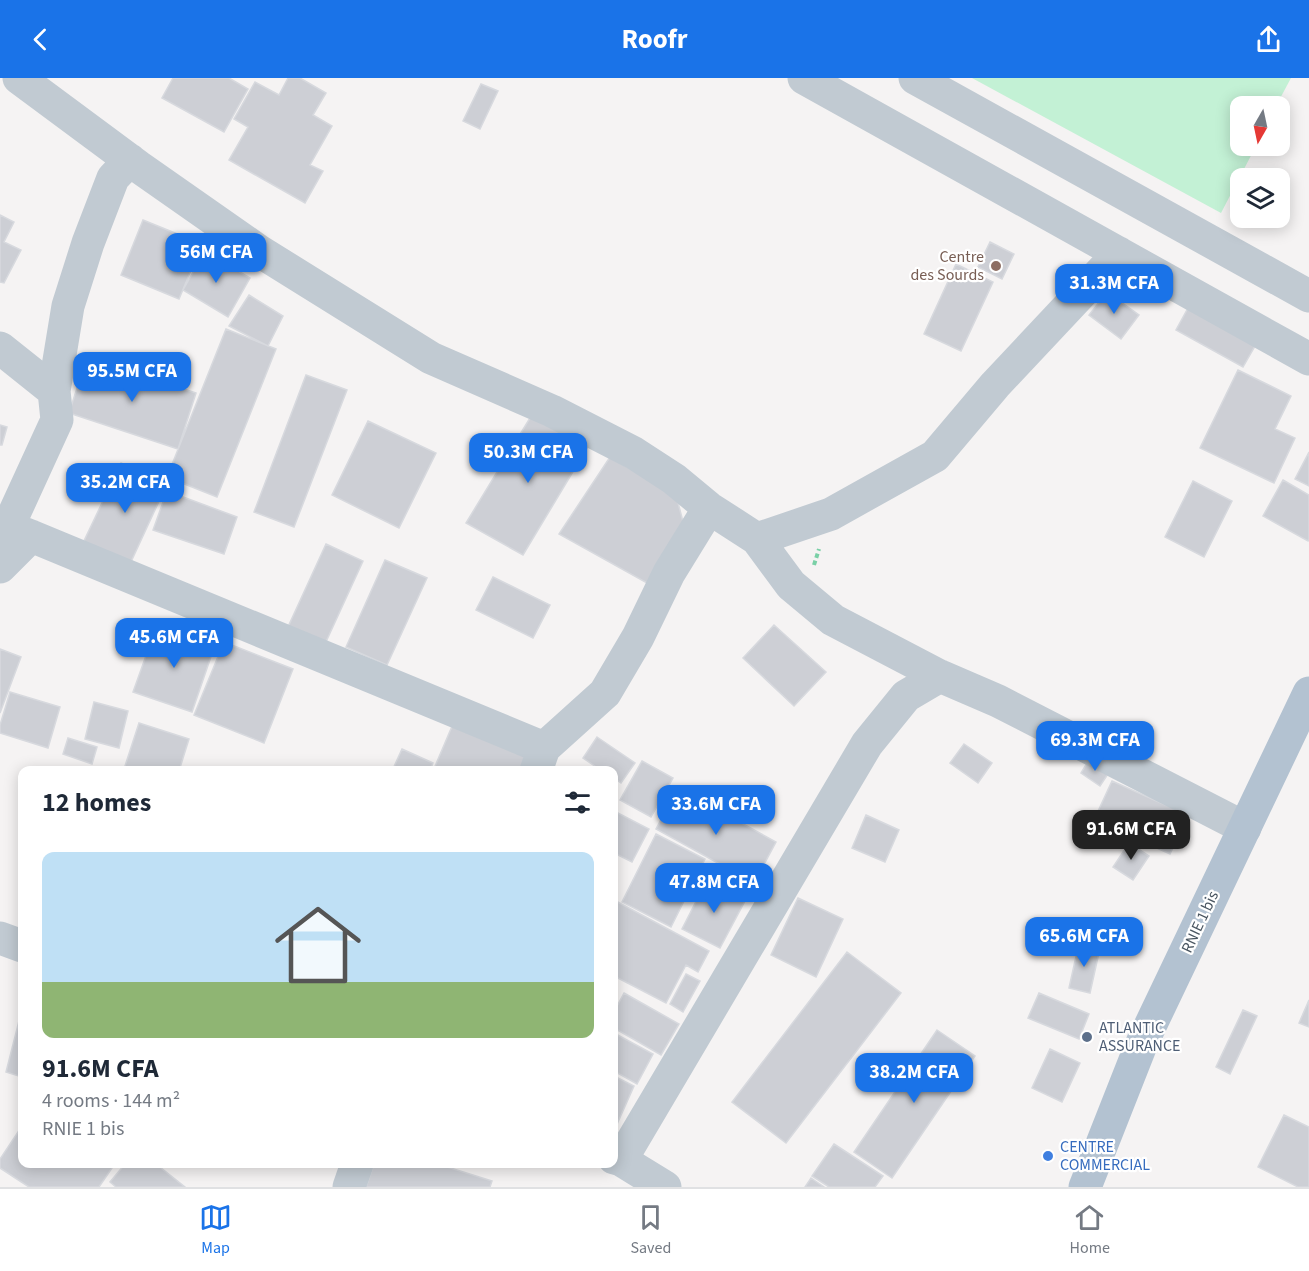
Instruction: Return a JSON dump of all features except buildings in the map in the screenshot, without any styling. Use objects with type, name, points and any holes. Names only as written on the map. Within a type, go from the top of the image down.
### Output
[{"type":"main road","name":"RNIE 1 bis","points":[[1085,1187],[1141,1045],[1309,693]]},
{"type":"street","points":[[20,78],[130,160],[259,251],[431,358],[552,411],[634,453],[674,479],[709,508],[757,539],[791,585],[833,620],[940,676],[998,701],[1245,828]]},
{"type":"street","points":[[804,78],[1309,359]]},
{"type":"street","points":[[915,78],[1309,297]]},
{"type":"street","points":[[0,567],[57,420],[54,391],[68,306],[114,178],[130,160]]},
{"type":"street","points":[[757,539],[831,514],[935,456],[994,385],[1119,253]]},
{"type":"street","points":[[0,348],[54,391]]},
{"type":"street","points":[[13,530],[540,760],[605,693],[638,637],[669,573],[709,508]]},
{"type":"street","points":[[618,1157],[867,744],[906,696],[940,676]]},
{"type":"street","points":[[0,938],[18,945]]},
{"type":"street","points":[[618,1160],[665,1187]]},
{"type":"street","points":[[349,1187],[356,1168]]},
{"type":"path","points":[[803,595],[831,514]]},
{"type":"green space","points":[[972,78],[1291,78],[1281,96],[1230,96],[1230,156],[1251,156],[1245,168],[1230,168],[1230,196],[1221,213]]},
{"type":"place","name":"Centre des Sourds","points":[[996,266]]},
{"type":"place","name":"ATLANTIC ASSURANCE","points":[[1087,1037]]},
{"type":"place","name":"CENTRE COMMERCIAL","points":[[1048,1156]]}]
